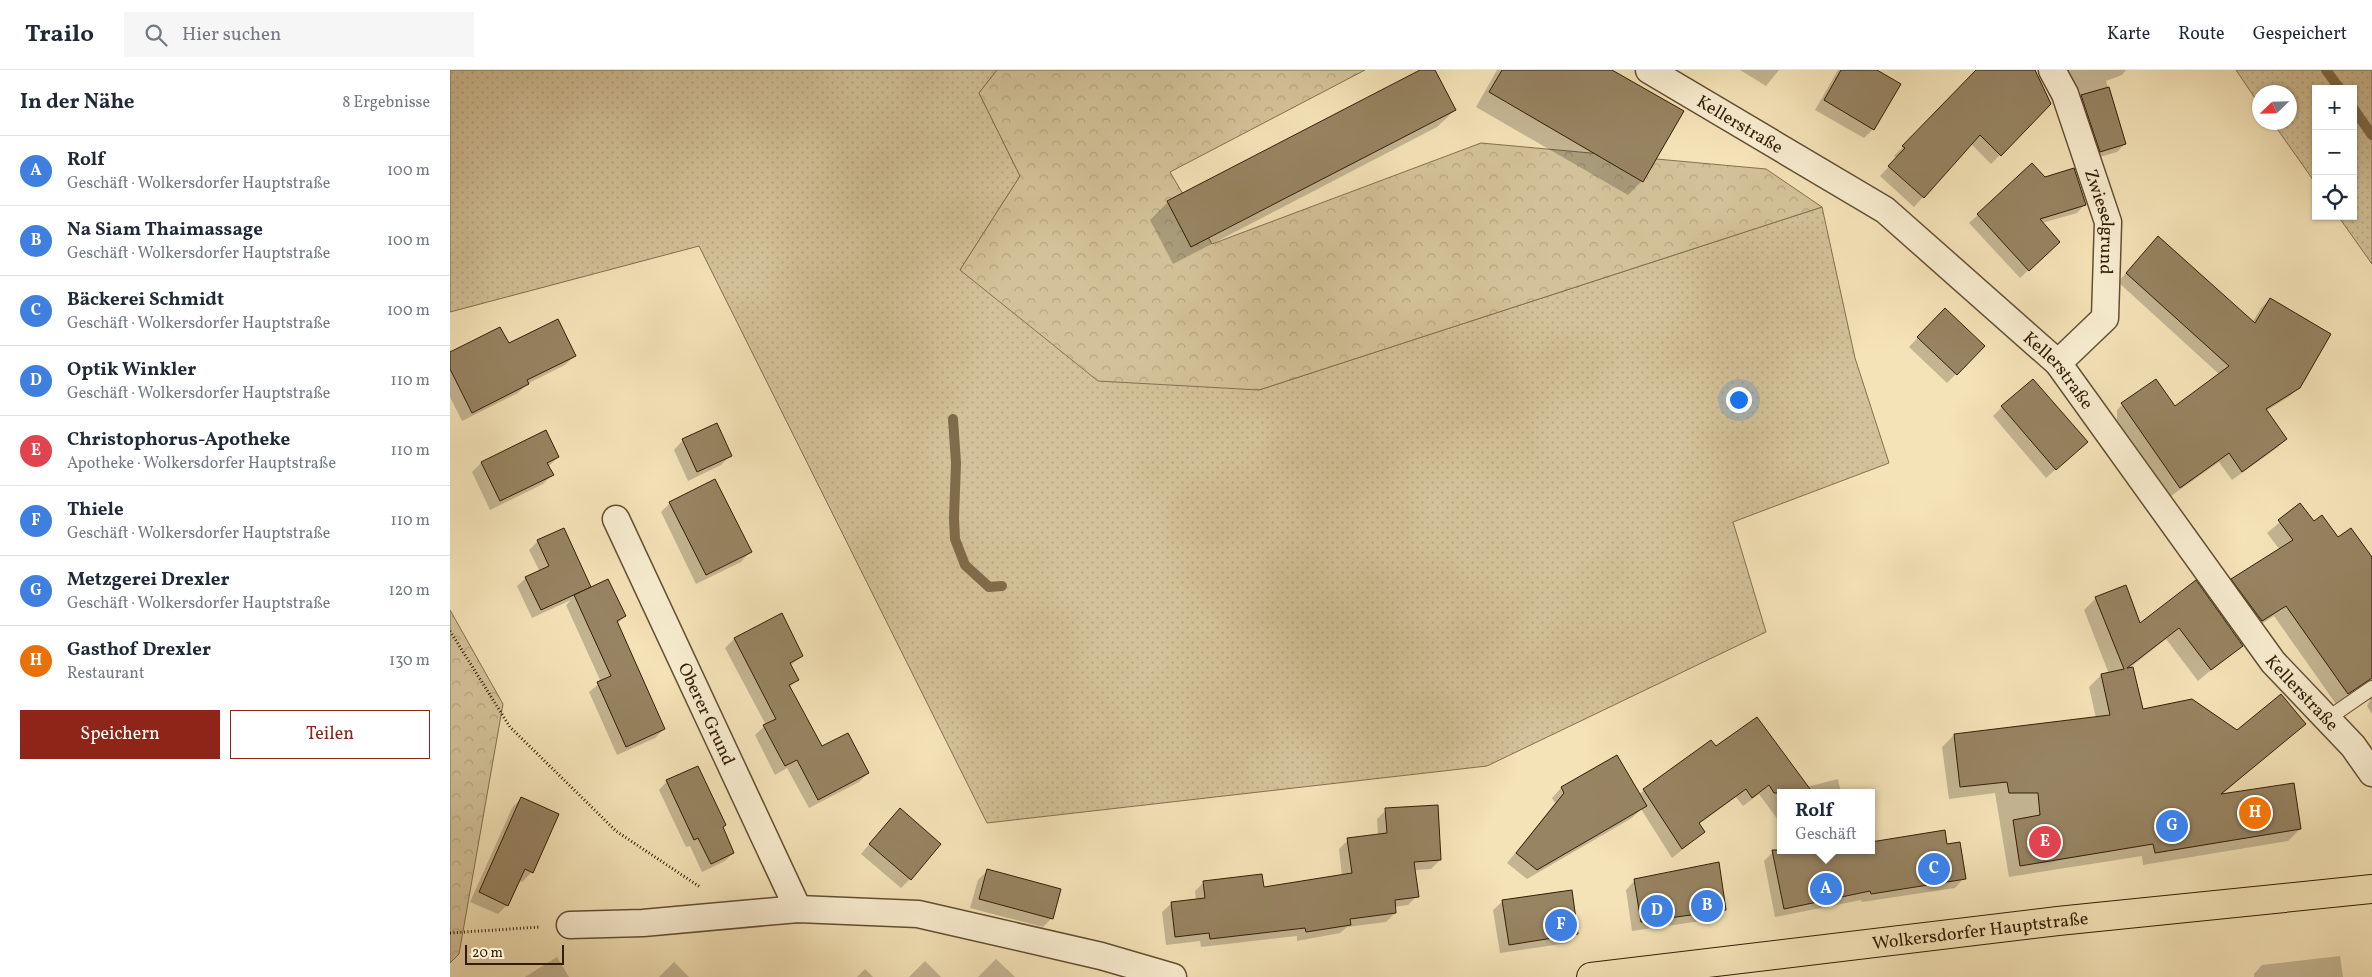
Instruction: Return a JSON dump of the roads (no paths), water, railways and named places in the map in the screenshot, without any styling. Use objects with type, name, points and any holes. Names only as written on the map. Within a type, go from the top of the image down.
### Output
[{"type":"main road","name":"Wolkersdorfer Hauptstraße","points":[[1591,977],[2048,922],[2372,889]]},
{"type":"street","name":"Kellerstraße","points":[[1649,70],[1885,210],[2058,363],[2273,662],[2353,746],[2372,773]]},
{"type":"street","name":"Zwieselgrund","points":[[2052,70],[2065,94],[2108,222],[2105,318],[2058,363]]},
{"type":"street","name":"Oberer Grund","points":[[616,519],[798,910]]},
{"type":"street","points":[[570,925],[643,923],[798,910],[918,914],[1101,956],[1173,977]]},
{"type":"lane","points":[[2327,719],[2372,688]]},
{"type":"waterway","points":[[2326,70],[2337,85]]},
{"type":"waterway","points":[[2357,114],[2372,135]]},
{"type":"waterway","points":[[953,419],[956,463],[955,539],[965,565],[989,587],[1002,586]]},
{"type":"place","name":"Gasthof Drexler","points":[[2255,813]]},
{"type":"place","name":"Metzgerei Drexler","points":[[2172,826]]},
{"type":"place","name":"Christophorus-Apotheke","points":[[2045,842]]},
{"type":"place","name":"Bäckerei Schmidt","points":[[1934,869]]},
{"type":"place","name":"Rolf","points":[[1826,889]]},
{"type":"place","name":"Na Siam Thaimassage","points":[[1707,906]]},
{"type":"place","name":"Optik Winkler","points":[[1657,911]]},
{"type":"place","name":"Thiele","points":[[1561,925]]}]
